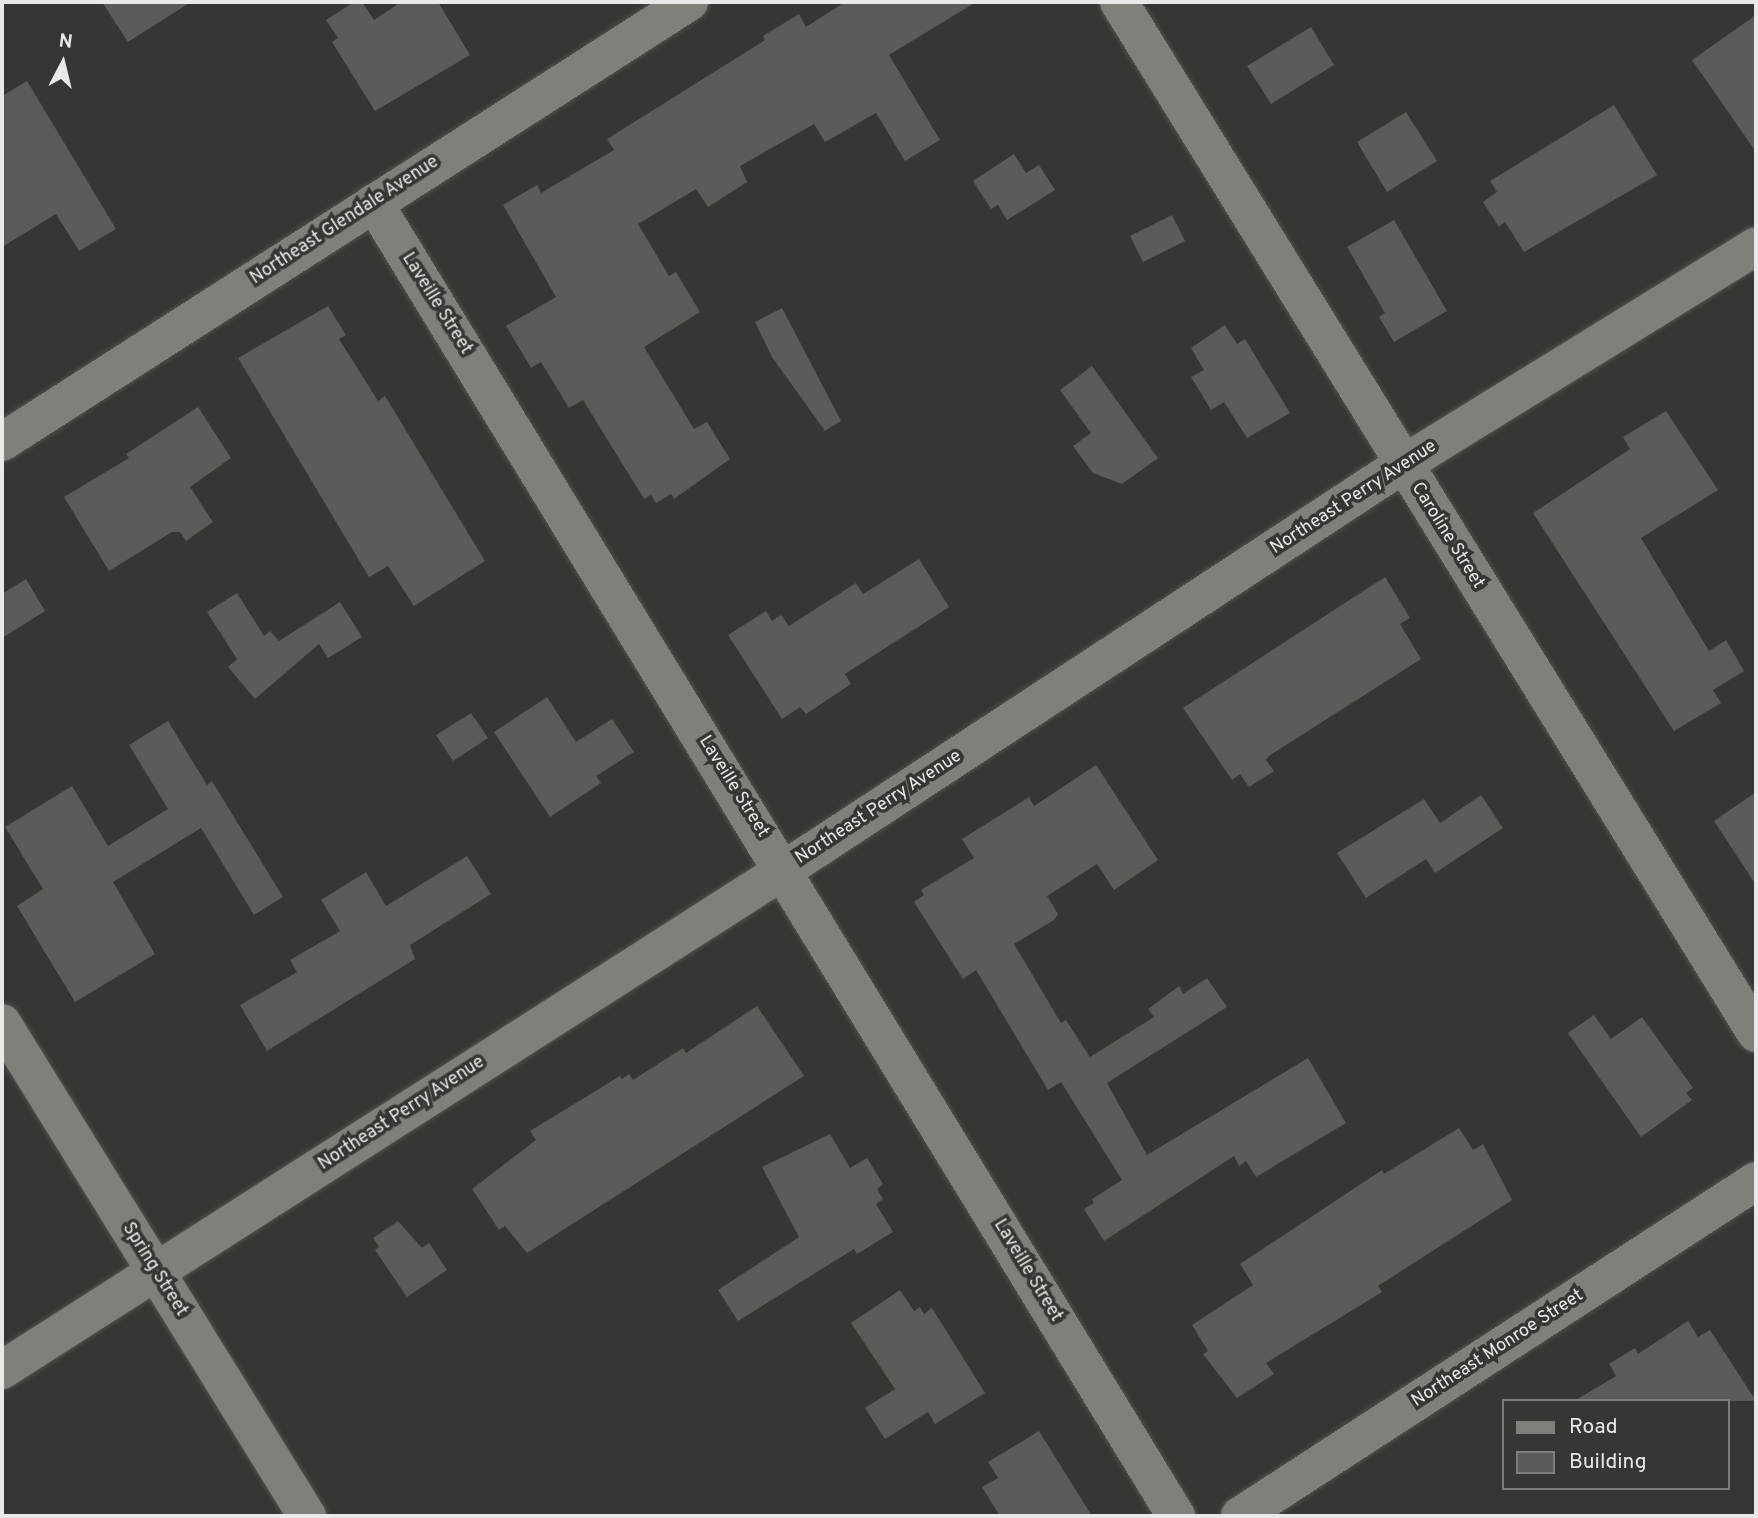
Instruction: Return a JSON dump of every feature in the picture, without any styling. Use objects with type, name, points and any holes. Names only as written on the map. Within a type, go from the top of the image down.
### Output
[{"type":"street","name":"Northeast Glendale Avenue","points":[[2,442],[690,2]]},
{"type":"street","name":"Caroline Street","points":[[1119,2],[1402,465],[1756,1033]]},
{"type":"street","name":"Laveille Street","points":[[374,203],[784,870],[1176,1516]]},
{"type":"street","name":"Northeast Perry Avenue","points":[[2,1370],[784,870],[1402,465],[1756,246]]},
{"type":"street","name":"Spring Street","points":[[2,1023],[307,1516]]},
{"type":"street","name":"Northeast Monroe Street","points":[[1240,1516],[1756,1181]]},
{"type":"building","points":[[102,2],[191,2],[128,42]]},
{"type":"building","points":[[354,2],[362,2],[374,20],[401,2],[438,2],[470,55],[375,111],[332,42],[338,38],[326,20]]},
{"type":"building","points":[[845,2],[976,2],[889,55],[940,140],[905,161],[876,113],[825,142],[814,124],[740,166],[747,182],[708,207],[696,189],[638,224],[669,276],[676,272],[700,312],[644,347],[694,429],[707,422],[730,459],[674,499],[671,494],[656,503],[651,495],[644,499],[583,400],[569,408],[541,362],[531,368],[506,326],[556,297],[503,205],[537,185],[541,193],[614,150],[607,139],[765,40],[763,36],[799,14],[806,27]]},
{"type":"building","points":[[1756,15],[1756,152],[1692,60]]},
{"type":"building","points":[[1311,27],[1334,65],[1271,104],[1247,66]]},
{"type":"building","points":[[27,81],[116,229],[79,251],[56,214],[2,247],[2,96]]},
{"type":"building","points":[[1614,105],[1657,175],[1524,252],[1505,222],[1499,227],[1483,202],[1497,192],[1490,181]]},
{"type":"building","points":[[1406,112],[1437,161],[1387,192],[1357,142]]},
{"type":"building","points":[[1014,154],[1026,173],[1039,165],[1055,190],[1007,220],[998,205],[991,209],[973,181]]},
{"type":"building","points":[[1172,215],[1185,241],[1143,262],[1130,236]]},
{"type":"building","points":[[1394,220],[1447,311],[1394,342],[1379,317],[1385,313],[1347,247]]},
{"type":"building","points":[[328,306],[346,335],[339,339],[378,401],[385,396],[485,561],[414,606],[388,566],[369,577],[238,358]]},
{"type":"building","points":[[782,308],[841,421],[825,431],[772,357],[755,322]]},
{"type":"building","points":[[1225,325],[1237,344],[1245,339],[1290,413],[1247,438],[1224,402],[1211,410],[1191,377],[1204,370],[1191,348]]},
{"type":"building","points":[[1092,366],[1158,458],[1122,484],[1093,473],[1073,446],[1091,433],[1060,390]]},
{"type":"building","points":[[198,407],[231,458],[190,487],[213,522],[186,541],[180,532],[172,532],[109,571],[64,497],[129,458],[126,454]]},
{"type":"building","points":[[1666,411],[1718,490],[1641,538],[1709,651],[1726,640],[1744,671],[1713,690],[1721,703],[1674,731],[1533,513],[1630,449],[1623,437]]},
{"type":"building","points":[[919,559],[949,607],[845,674],[851,684],[806,714],[800,707],[782,719],[728,635],[766,611],[772,621],[781,615],[789,626],[856,583],[863,594]]},
{"type":"building","points":[[1385,577],[1410,618],[1400,624],[1421,659],[1269,756],[1266,760],[1274,771],[1249,787],[1240,774],[1232,780],[1183,708]]},
{"type":"building","points":[[26,579],[45,611],[2,638],[2,594]]},
{"type":"building","points":[[237,593],[264,636],[270,631],[279,641],[340,602],[362,637],[328,658],[319,644],[255,699],[228,667],[237,659],[207,612]]},
{"type":"building","points":[[547,697],[576,742],[612,719],[634,752],[596,776],[601,783],[550,817],[494,732]]},
{"type":"building","points":[[471,713],[488,738],[453,761],[436,735]]},
{"type":"building","points":[[168,721],[207,785],[212,781],[283,897],[254,915],[201,828],[113,882],[155,954],[75,1002],[17,906],[43,889],[5,827],[72,786],[108,846],[168,809],[129,745]]},
{"type":"building","points":[[1096,765],[1158,860],[1114,890],[1097,864],[1047,896],[1058,914],[1054,920],[1014,944],[1061,1023],[1066,1020],[1090,1057],[1154,1017],[1148,1009],[1179,986],[1183,994],[1207,978],[1227,1007],[1107,1083],[1147,1155],[1308,1058],[1346,1123],[1256,1177],[1246,1161],[1239,1166],[1234,1156],[1104,1241],[1084,1209],[1094,1203],[1092,1199],[1122,1180],[1061,1082],[1048,1090],[976,970],[963,979],[914,902],[924,895],[921,890],[974,858],[962,839],[1029,797],[1034,806]]},
{"type":"building","points":[[1756,792],[1756,885],[1714,821]]},
{"type":"building","points":[[1481,795],[1503,828],[1435,873],[1426,859],[1366,898],[1337,853],[1424,799],[1440,823]]},
{"type":"building","points":[[467,856],[491,894],[410,945],[415,959],[267,1051],[240,1005],[297,972],[290,960],[340,931],[321,900],[366,872],[386,906]]},
{"type":"building","points":[[757,1006],[804,1076],[527,1253],[505,1226],[499,1230],[472,1189],[536,1140],[530,1131],[620,1076],[622,1079],[629,1074],[633,1080],[683,1048],[686,1053]]},
{"type":"building","points":[[1594,1015],[1611,1039],[1642,1017],[1693,1088],[1686,1093],[1692,1100],[1641,1137],[1568,1033]]},
{"type":"building","points":[[1459,1128],[1473,1150],[1483,1144],[1512,1200],[1378,1286],[1382,1292],[1266,1363],[1274,1374],[1237,1398],[1203,1354],[1208,1351],[1192,1325],[1253,1285],[1240,1264],[1382,1170],[1384,1174]]},
{"type":"building","points":[[830,1134],[850,1168],[867,1158],[883,1184],[877,1189],[883,1199],[876,1204],[893,1232],[857,1254],[854,1249],[738,1321],[718,1290],[799,1237],[762,1167]]},
{"type":"building","points":[[398,1221],[422,1248],[429,1243],[447,1270],[407,1297],[375,1250],[379,1247],[373,1238]]},
{"type":"building","points":[[900,1290],[914,1311],[920,1307],[924,1314],[932,1308],[985,1393],[935,1424],[928,1412],[885,1439],[865,1408],[895,1389],[851,1323]]},
{"type":"building","points":[[1688,1321],[1698,1337],[1710,1330],[1756,1401],[1577,1399],[1616,1376],[1609,1364],[1635,1348],[1638,1354]]},
{"type":"building","points":[[1039,1431],[1092,1516],[1000,1516],[982,1487],[998,1478],[988,1462]]}]
